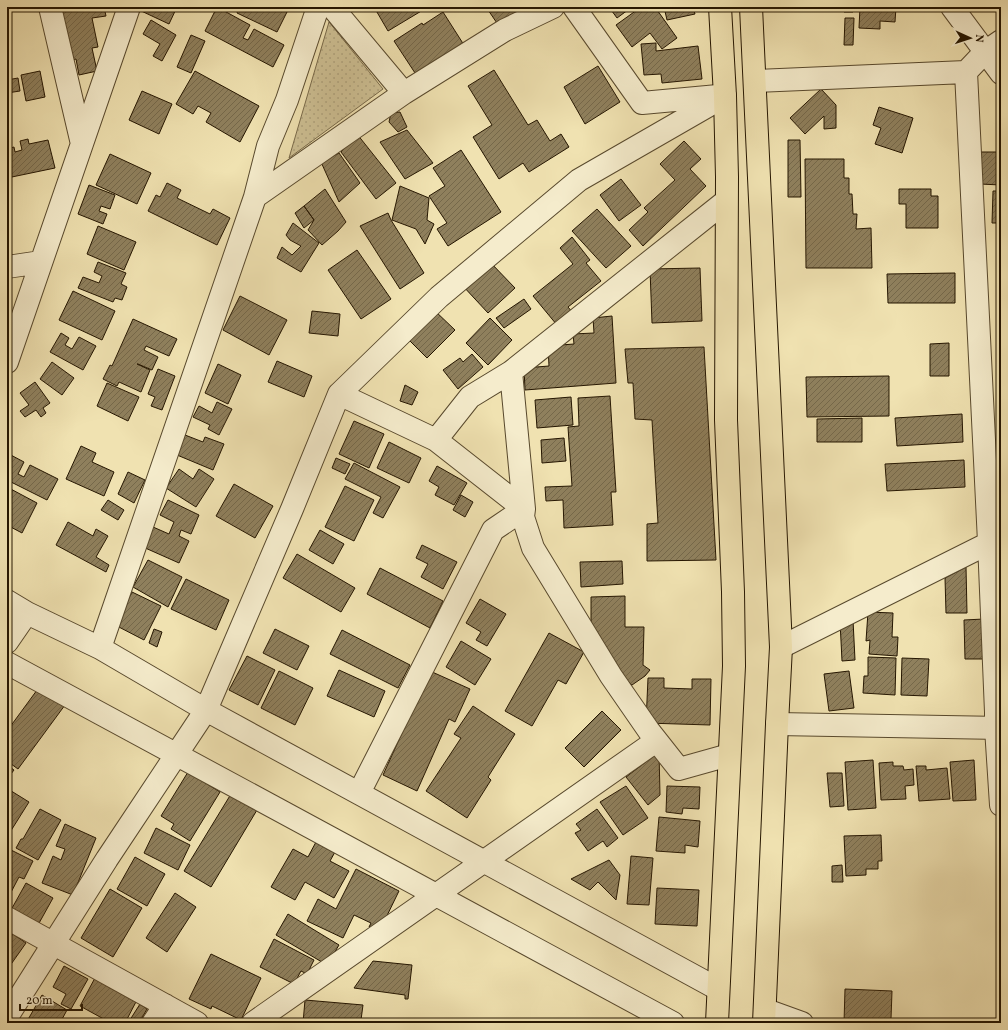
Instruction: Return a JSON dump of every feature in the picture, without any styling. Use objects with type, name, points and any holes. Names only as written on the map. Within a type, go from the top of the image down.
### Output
[{"type":"main road","points":[[717,1023],[734,658],[733,592],[726,420],[727,177],[725,96],[720,7]]},
{"type":"main road","points":[[752,7],[781,647],[765,1016]]},
{"type":"street","points":[[50,7],[82,144]]},
{"type":"street","points":[[7,362],[129,7]]},
{"type":"street","points":[[100,648],[255,197],[268,146],[287,100],[318,7]]},
{"type":"street","points":[[332,7],[404,93]]},
{"type":"street","points":[[255,197],[404,93],[505,30],[553,7]]},
{"type":"street","points":[[574,7],[642,102],[725,96]]},
{"type":"street","points":[[952,7],[993,46],[1001,73]]},
{"type":"street","points":[[755,81],[966,72],[993,46]]},
{"type":"street","points":[[966,72],[995,539],[996,712],[1001,805]]},
{"type":"street","points":[[7,1017],[107,859],[206,710],[289,516],[339,394],[439,297],[579,180],[725,96]]},
{"type":"street","points":[[436,440],[470,397],[511,372],[726,201]]},
{"type":"street","points":[[7,267],[41,262]]},
{"type":"street","points":[[511,372],[524,509],[523,517],[533,548],[612,676],[656,741],[679,769],[729,755]]},
{"type":"street","points":[[339,394],[436,440],[524,509]]},
{"type":"street","points":[[359,793],[493,530],[524,509]]},
{"type":"street","points":[[781,647],[995,539]]},
{"type":"street","points":[[7,601],[27,613],[100,648],[206,710],[718,989]]},
{"type":"street","points":[[7,642],[27,613]]},
{"type":"street","points":[[7,663],[673,1023]]},
{"type":"street","points":[[777,724],[998,728]]},
{"type":"street","points":[[253,1023],[656,741]]},
{"type":"street","points":[[7,918],[197,1023]]},
{"type":"street","points":[[153,1023],[165,1005]]},
{"type":"street","points":[[765,1016],[802,1023]]},
{"type":"shaded area","points":[[329,22],[383,89],[289,158]]},
{"type":"building","points":[[56,7],[104,7],[106,16],[92,18],[98,47],[92,48],[97,71],[79,75],[76,59],[68,61]]},
{"type":"building","points":[[139,7],[177,7],[169,24],[137,9]]},
{"type":"building","points":[[217,7],[250,25],[243,38],[248,40],[254,29],[284,45],[273,67],[205,31]]},
{"type":"building","points":[[239,7],[277,7],[287,12],[277,32],[237,13]]},
{"type":"building","points":[[374,7],[428,7],[388,31]]},
{"type":"building","points":[[486,7],[532,7],[501,29]]},
{"type":"building","points":[[609,7],[632,7],[617,18]]},
{"type":"building","points":[[641,7],[655,7],[677,38],[662,49],[650,33],[632,47],[616,25]]},
{"type":"building","points":[[664,7],[693,7],[695,14],[667,20]]},
{"type":"building","points":[[844,7],[853,7],[853,12],[844,12]]},
{"type":"building","points":[[860,7],[896,7],[895,22],[880,21],[880,29],[859,28]]},
{"type":"building","points":[[443,12],[464,45],[417,76],[394,41],[422,23],[423,25]]},
{"type":"building","points":[[845,18],[854,18],[853,45],[844,45]]},
{"type":"building","points":[[151,20],[176,35],[162,61],[153,56],[160,44],[143,34]]},
{"type":"building","points":[[191,35],[205,41],[191,73],[177,67]]},
{"type":"building","points":[[656,43],[656,51],[698,46],[702,79],[662,83],[661,74],[644,75],[641,44]]},
{"type":"building","points":[[598,66],[620,102],[585,124],[564,87]]},
{"type":"building","points":[[494,70],[528,125],[537,120],[550,141],[561,134],[569,147],[529,172],[523,163],[499,179],[473,137],[492,125],[468,86]]},
{"type":"building","points":[[40,71],[45,97],[26,101],[21,75]]},
{"type":"building","points":[[195,71],[259,106],[240,142],[206,122],[211,113],[198,106],[193,114],[176,104]]},
{"type":"building","points":[[18,78],[20,91],[7,93],[7,80]]},
{"type":"building","points":[[821,89],[836,105],[836,128],[824,129],[824,116],[805,134],[790,118]]},
{"type":"building","points":[[142,91],[172,104],[159,134],[129,120]]},
{"type":"building","points":[[879,107],[913,118],[902,153],[875,144],[881,128],[873,125]]},
{"type":"building","points":[[400,112],[407,127],[398,132],[389,122],[391,113]]},
{"type":"building","points":[[407,130],[433,163],[405,179],[380,142]]},
{"type":"building","points":[[357,134],[396,183],[376,199],[341,152]]},
{"type":"building","points":[[28,139],[29,144],[48,140],[55,168],[7,178],[7,149],[14,147],[15,152],[22,150],[20,141]]},
{"type":"building","points":[[788,140],[800,140],[801,197],[788,197]]},
{"type":"building","points":[[684,141],[701,159],[690,169],[706,186],[643,246],[629,230],[648,212],[644,208],[675,180],[660,164]]},
{"type":"building","points":[[461,150],[501,212],[448,246],[437,229],[447,223],[429,196],[445,186],[433,168]]},
{"type":"building","points":[[981,152],[1001,152],[1001,185],[980,184]]},
{"type":"building","points":[[339,153],[360,183],[339,202],[321,162]]},
{"type":"building","points":[[110,154],[151,173],[137,204],[96,185]]},
{"type":"building","points":[[805,159],[844,159],[844,178],[849,178],[849,194],[852,194],[853,214],[857,214],[856,229],[871,228],[872,268],[806,268]]},
{"type":"building","points":[[621,179],[641,205],[619,221],[600,195]]},
{"type":"building","points":[[167,183],[181,190],[177,198],[210,214],[213,209],[230,218],[217,245],[148,211],[156,195],[160,197]]},
{"type":"building","points":[[89,185],[115,195],[110,209],[101,206],[99,211],[107,214],[103,224],[78,214]]},
{"type":"building","points":[[400,186],[429,198],[427,220],[434,224],[425,244],[416,229],[392,220]]},
{"type":"building","points":[[325,189],[346,222],[322,245],[308,230],[314,220],[304,206]]},
{"type":"building","points":[[899,189],[931,189],[931,196],[938,196],[938,228],[906,228],[906,204],[899,204]]},
{"type":"building","points":[[993,191],[1001,191],[1001,223],[992,223]]},
{"type":"building","points":[[304,206],[314,220],[304,228],[295,213]]},
{"type":"building","points":[[597,209],[631,246],[606,268],[572,231]]},
{"type":"building","points":[[388,213],[424,273],[400,289],[360,226]]},
{"type":"building","points":[[293,223],[319,243],[301,272],[277,258],[282,247],[292,255],[301,246],[290,240],[286,235]]},
{"type":"building","points":[[98,226],[136,242],[124,270],[87,254]]},
{"type":"building","points":[[572,237],[590,260],[586,263],[601,281],[568,307],[573,313],[557,325],[533,296],[573,264],[560,248]]},
{"type":"building","points":[[357,250],[391,299],[361,319],[328,270]]},
{"type":"building","points":[[489,261],[515,288],[488,313],[462,285]]},
{"type":"building","points":[[98,262],[126,273],[121,284],[127,287],[122,300],[115,298],[113,302],[78,288],[83,277],[99,283],[102,276],[94,272]]},
{"type":"building","points":[[700,268],[702,321],[652,323],[650,269]]},
{"type":"building","points":[[955,273],[955,303],[888,303],[887,274]]},
{"type":"building","points":[[73,291],[115,311],[102,340],[59,320]]},
{"type":"building","points":[[240,296],[287,320],[269,355],[223,330]]},
{"type":"building","points":[[524,299],[531,309],[504,328],[496,318]]},
{"type":"building","points":[[433,309],[455,330],[427,358],[406,337]]},
{"type":"building","points":[[312,311],[340,314],[338,336],[309,333]]},
{"type":"building","points":[[612,316],[616,383],[525,390],[524,368],[549,366],[548,346],[574,344],[573,334],[594,333],[593,318]]},
{"type":"building","points":[[490,318],[512,340],[488,365],[466,343]]},
{"type":"building","points":[[133,319],[177,339],[169,356],[146,346],[144,350],[158,357],[152,370],[137,364],[150,370],[141,392],[119,382],[117,386],[103,379],[110,365],[112,366]]},
{"type":"building","points":[[61,333],[69,338],[65,345],[72,349],[79,337],[96,346],[83,370],[50,352]]},
{"type":"building","points":[[949,343],[949,376],[930,376],[930,344]]},
{"type":"building","points":[[704,347],[716,560],[647,561],[647,524],[658,523],[652,420],[635,419],[633,383],[628,383],[625,349]]},
{"type":"building","points":[[472,354],[483,367],[458,389],[443,370],[460,358],[463,362]]},
{"type":"building","points":[[277,361],[312,376],[304,397],[268,382]]},
{"type":"building","points":[[52,362],[74,378],[62,395],[40,379]]},
{"type":"building","points":[[218,364],[241,375],[228,404],[205,393]]},
{"type":"building","points":[[158,369],[175,376],[162,410],[151,406],[155,397],[148,394]]},
{"type":"building","points":[[889,376],[889,416],[807,417],[806,377]]},
{"type":"building","points":[[35,382],[50,403],[43,408],[46,413],[41,417],[36,410],[25,417],[20,411],[29,405],[20,393]]},
{"type":"building","points":[[107,383],[139,397],[128,421],[97,406]]},
{"type":"building","points":[[405,385],[418,392],[412,405],[400,401]]},
{"type":"building","points":[[610,396],[616,492],[611,492],[613,525],[564,528],[563,500],[546,501],[545,487],[572,486],[568,427],[579,426],[578,398]]},
{"type":"building","points":[[571,397],[573,425],[537,428],[535,400]]},
{"type":"building","points":[[217,402],[232,409],[219,435],[208,429],[210,425],[193,417],[199,406],[212,413]]},
{"type":"building","points":[[962,414],[963,442],[897,446],[895,418]]},
{"type":"building","points":[[862,418],[862,442],[817,442],[817,419]]},
{"type":"building","points":[[354,421],[384,434],[369,468],[339,454]]},
{"type":"building","points":[[185,435],[203,442],[205,437],[224,444],[213,470],[177,455]]},
{"type":"building","points":[[564,438],[566,461],[542,463],[541,440]]},
{"type":"building","points":[[389,442],[421,458],[409,483],[377,468]]},
{"type":"building","points":[[81,446],[96,453],[92,462],[114,472],[104,496],[66,479]]},
{"type":"building","points":[[7,453],[24,462],[18,474],[24,477],[30,465],[58,479],[47,500],[7,480]]},
{"type":"building","points":[[336,458],[350,464],[345,474],[332,468]]},
{"type":"building","points":[[964,460],[965,487],[887,491],[885,464]]},
{"type":"building","points":[[354,463],[400,487],[383,518],[373,513],[381,497],[345,479]]},
{"type":"building","points":[[437,466],[467,483],[454,505],[435,495],[439,487],[429,481]]},
{"type":"building","points":[[179,469],[193,479],[199,469],[214,479],[196,507],[166,488]]},
{"type":"building","points":[[128,472],[145,480],[134,503],[118,494]]},
{"type":"building","points":[[234,484],[273,506],[255,538],[216,516]]},
{"type":"building","points":[[345,486],[374,500],[354,541],[325,527]]},
{"type":"building","points":[[7,487],[37,503],[22,533],[7,525]]},
{"type":"building","points":[[461,495],[473,502],[465,517],[453,510]]},
{"type":"building","points":[[108,500],[124,510],[118,520],[101,510]]},
{"type":"building","points":[[168,500],[199,515],[191,534],[181,530],[179,536],[189,541],[179,563],[143,547],[153,527],[169,534],[174,522],[160,515]]},
{"type":"building","points":[[68,522],[93,536],[96,529],[108,536],[96,557],[109,565],[106,572],[56,545]]},
{"type":"building","points":[[320,530],[344,544],[333,564],[309,550]]},
{"type":"building","points":[[422,545],[457,562],[443,589],[421,577],[428,564],[416,558]]},
{"type":"building","points":[[297,554],[355,588],[341,612],[283,578]]},
{"type":"building","points":[[148,560],[182,577],[168,607],[133,587]]},
{"type":"building","points":[[622,561],[623,584],[581,587],[580,562]]},
{"type":"building","points":[[966,567],[967,613],[946,613],[945,578]]},
{"type":"building","points":[[380,568],[443,601],[430,628],[367,594]]},
{"type":"building","points":[[186,579],[229,600],[216,630],[171,609]]},
{"type":"building","points":[[132,592],[161,606],[144,640],[115,625]]},
{"type":"building","points":[[625,596],[625,627],[644,627],[643,665],[650,670],[645,676],[632,685],[621,676],[591,623],[591,597]]},
{"type":"building","points":[[480,599],[506,614],[487,646],[476,640],[481,632],[466,623]]},
{"type":"building","points":[[868,612],[893,613],[892,637],[898,637],[897,656],[869,654],[870,640],[866,641]]},
{"type":"building","points":[[984,619],[985,659],[965,659],[964,620]]},
{"type":"building","points":[[853,620],[855,660],[842,661],[840,621]]},
{"type":"building","points":[[154,629],[162,632],[157,647],[149,643]]},
{"type":"building","points":[[275,629],[309,646],[297,670],[263,653]]},
{"type":"building","points":[[342,630],[410,665],[398,688],[330,654]]},
{"type":"building","points":[[549,633],[584,652],[566,684],[558,680],[532,726],[505,711]]},
{"type":"building","points":[[461,641],[491,659],[475,685],[446,667]]},
{"type":"building","points":[[247,656],[275,670],[258,705],[229,690]]},
{"type":"building","points":[[868,657],[896,658],[895,695],[863,693],[864,676],[868,676]]},
{"type":"building","points":[[902,658],[929,659],[927,696],[901,695]]},
{"type":"building","points":[[339,670],[385,691],[374,717],[327,696]]},
{"type":"building","points":[[279,671],[313,688],[295,725],[261,708]]},
{"type":"building","points":[[430,671],[470,689],[455,722],[449,719],[417,791],[383,775]]},
{"type":"building","points":[[849,671],[854,708],[829,711],[824,674]]},
{"type":"building","points":[[648,678],[664,678],[664,688],[692,689],[692,679],[711,679],[710,725],[646,723]]},
{"type":"building","points":[[40,686],[65,705],[18,769],[7,761],[7,731]]},
{"type":"building","points":[[473,706],[515,734],[488,777],[491,780],[467,818],[426,791],[461,738],[454,734]]},
{"type":"building","points":[[602,711],[621,730],[584,767],[565,748]]},
{"type":"building","points":[[659,752],[660,795],[648,805],[626,777]]},
{"type":"building","points":[[873,760],[876,808],[848,810],[845,762]]},
{"type":"building","points":[[974,760],[976,800],[953,801],[950,762]]},
{"type":"building","points":[[893,762],[893,766],[903,766],[904,770],[913,769],[914,785],[905,786],[906,799],[881,800],[879,763]]},
{"type":"building","points":[[7,765],[14,770],[7,779]]},
{"type":"building","points":[[916,766],[926,766],[926,770],[947,768],[950,799],[919,801]]},
{"type":"building","points":[[188,772],[220,792],[190,841],[171,829],[174,824],[161,816]]},
{"type":"building","points":[[827,773],[842,773],[844,806],[830,807]]},
{"type":"building","points":[[626,786],[648,818],[623,835],[600,802]]},
{"type":"building","points":[[667,786],[700,787],[699,809],[683,808],[682,814],[666,812]]},
{"type":"building","points":[[7,789],[29,802],[7,837]]},
{"type":"building","points":[[231,794],[257,810],[211,887],[184,871]]},
{"type":"building","points":[[40,809],[61,820],[38,860],[16,848],[21,839],[23,839]]},
{"type":"building","points":[[597,809],[618,838],[607,847],[603,841],[588,851],[575,833],[581,830],[576,824]]},
{"type":"building","points":[[659,817],[700,821],[698,847],[685,845],[685,853],[656,851]]},
{"type":"building","points":[[65,824],[96,838],[73,895],[42,883],[53,856],[61,860],[65,849],[56,846]]},
{"type":"building","points":[[156,828],[190,845],[178,870],[144,853]]},
{"type":"building","points":[[881,835],[882,861],[878,861],[878,869],[866,869],[866,875],[846,876],[844,836]]},
{"type":"building","points":[[316,842],[335,852],[330,861],[349,871],[334,898],[305,882],[295,900],[271,887],[293,849],[308,857]]},
{"type":"building","points":[[11,850],[33,861],[24,879],[19,877],[7,900],[7,858]]},
{"type":"building","points":[[631,856],[653,858],[649,905],[627,904]]},
{"type":"building","points":[[135,857],[165,874],[147,906],[117,889]]},
{"type":"building","points":[[609,860],[620,875],[616,900],[598,882],[590,890],[571,879]]},
{"type":"building","points":[[842,865],[843,882],[832,882],[832,866]]},
{"type":"building","points":[[356,869],[399,891],[379,932],[369,927],[371,923],[354,915],[343,938],[307,921],[318,899],[336,909]]},
{"type":"building","points":[[26,883],[53,898],[38,925],[11,910]]},
{"type":"building","points":[[657,888],[699,890],[697,926],[655,924]]},
{"type":"building","points":[[110,889],[142,908],[113,957],[81,938]]},
{"type":"building","points":[[175,893],[196,907],[167,952],[146,938]]},
{"type":"building","points":[[288,914],[339,945],[327,965],[276,935]]},
{"type":"building","points":[[7,930],[26,943],[7,970]]},
{"type":"building","points":[[274,939],[314,960],[307,974],[301,971],[294,984],[260,967]]},
{"type":"building","points":[[211,954],[261,978],[241,1020],[212,1006],[211,1009],[189,999]]},
{"type":"building","points":[[373,961],[412,965],[408,999],[405,999],[405,995],[354,988]]},
{"type":"building","points":[[64,966],[88,979],[71,1009],[61,1004],[66,994],[53,987]]},
{"type":"building","points":[[96,976],[138,998],[125,1023],[111,1023],[80,1006]]},
{"type":"building","points":[[845,989],[892,991],[891,1019],[900,1020],[899,1023],[844,1023]]},
{"type":"building","points":[[42,995],[67,1010],[60,1023],[26,1023]]},
{"type":"building","points":[[305,1000],[363,1005],[361,1020],[350,1019],[350,1023],[303,1023]]},
{"type":"building","points":[[140,1004],[147,1009],[139,1023],[128,1023]]},
{"type":"building","points":[[84,1019],[93,1023],[82,1023]]}]
